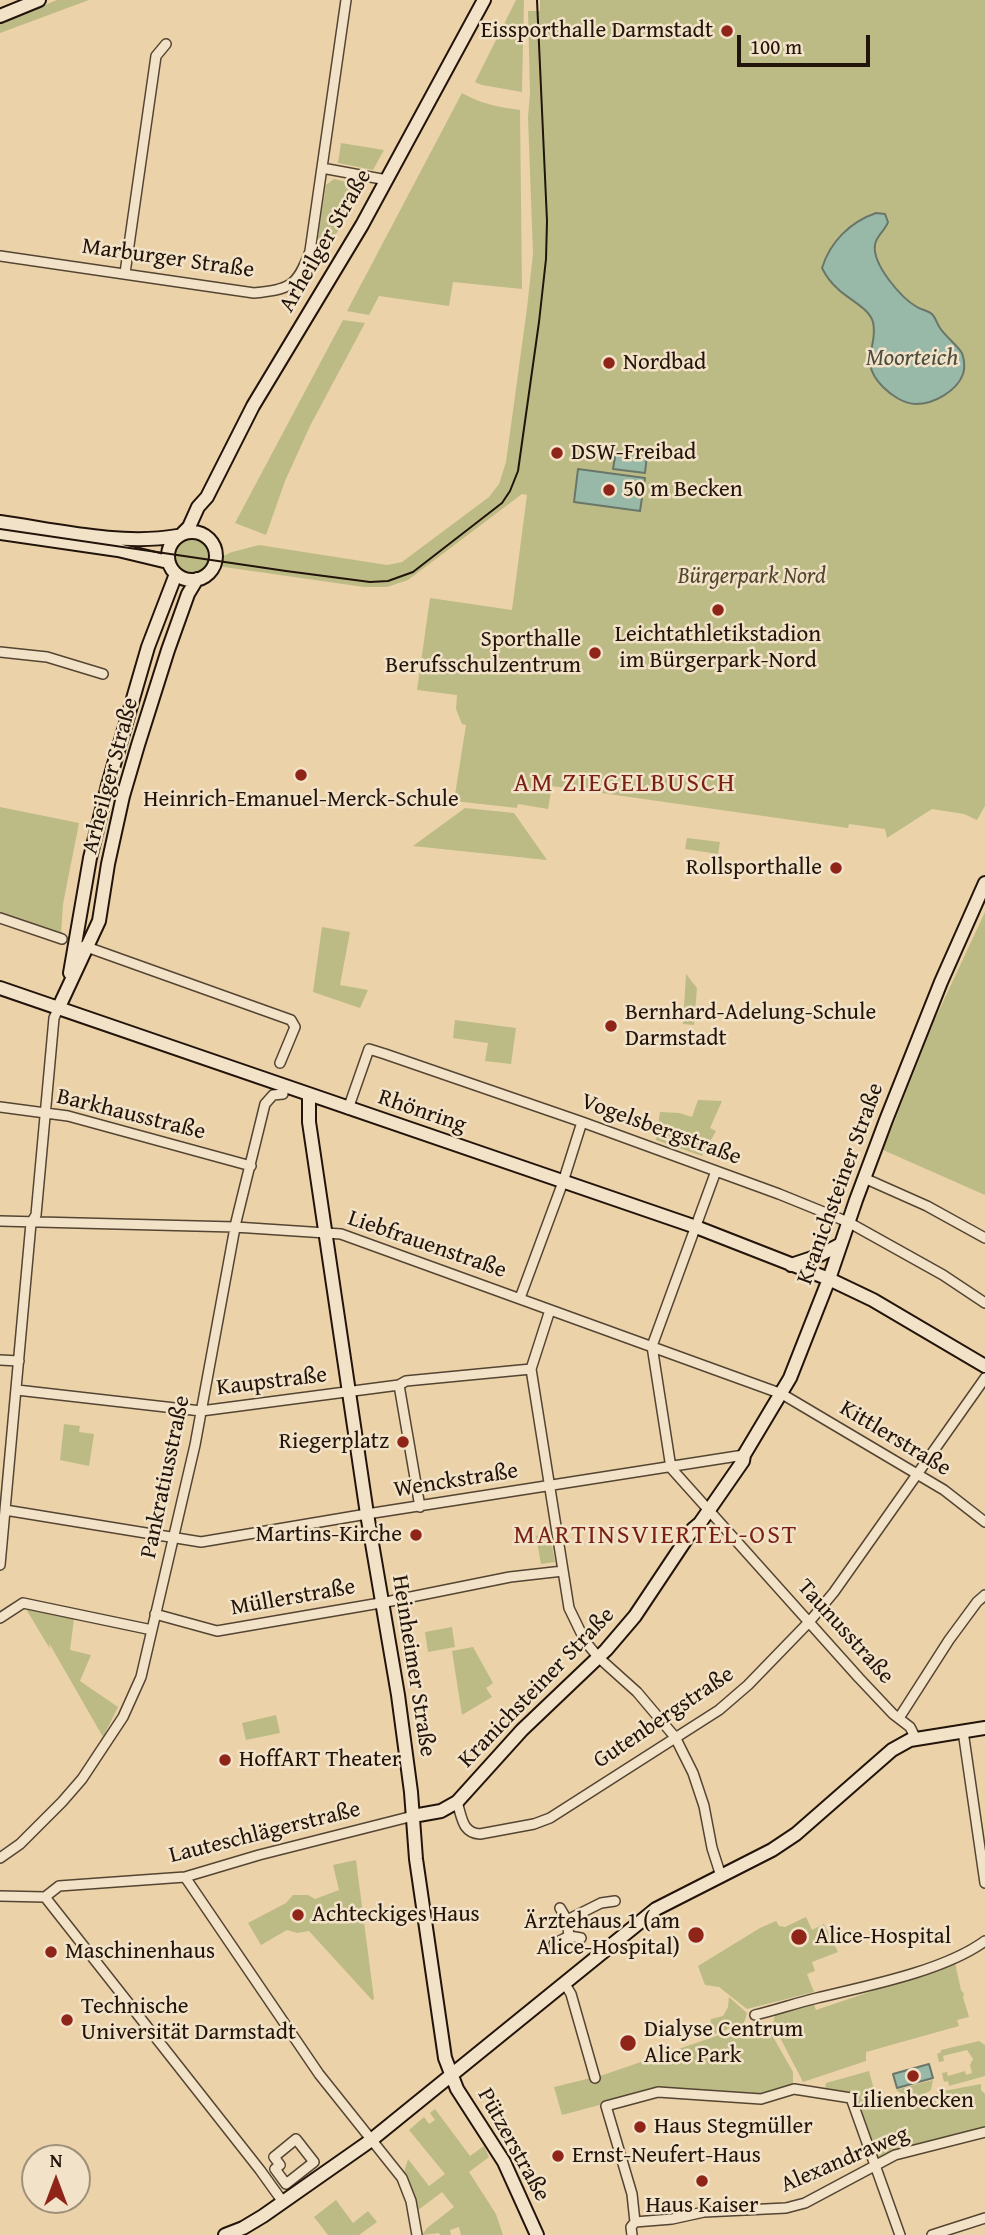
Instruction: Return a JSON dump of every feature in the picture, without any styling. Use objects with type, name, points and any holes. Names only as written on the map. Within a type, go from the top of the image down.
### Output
[{"type":"main road","points":[[0,16],[39,0]]},
{"type":"main road","name":"Arheilger Straße","points":[[81,946],[99,921],[108,864],[138,745],[168,650],[188,594],[197,579],[207,574],[216,561],[213,543],[203,534],[201,524],[204,503],[254,405],[323,293],[484,0]]},
{"type":"main road","name":"Arheilger Straße","points":[[168,562],[168,548],[189,527],[198,507],[204,503]]},
{"type":"main road","points":[[0,522],[131,540],[157,540],[196,531],[203,534]]},
{"type":"main road","points":[[0,533],[117,550],[168,562],[182,578],[197,579]]},
{"type":"main road","name":"Arheilger Straße","points":[[58,1009],[81,946],[90,858],[125,720],[151,636],[176,574]]},
{"type":"main road","name":"Kranichsteiner Straße","points":[[414,1816],[441,1811],[457,1802],[522,1730],[598,1657],[635,1616],[693,1529],[743,1461],[790,1378],[940,982],[985,883]]},
{"type":"main road","name":"Rhönring","points":[[0,988],[696,1227],[829,1279],[873,1300],[985,1366]]},
{"type":"main road","points":[[221,1065],[225,1073],[297,1100],[309,1116]]},
{"type":"main road","name":"Heinheimer Straße","points":[[309,1096],[309,1116],[349,1392],[372,1513],[381,1602],[398,1695],[414,1816],[416,1859],[445,2058],[451,2076]]},
{"type":"main road","points":[[791,1265],[818,1256],[841,1244]]},
{"type":"main road","points":[[225,2235],[243,2228],[370,2141],[451,2076],[471,2070],[670,1903],[796,1835],[900,1744],[985,1728]]},
{"type":"main road","name":"Pützerstraße","points":[[451,2076],[500,2156],[537,2235]]},
{"type":"street","name":"Marburger Straße","points":[[0,256],[254,293],[283,289],[302,273],[310,251],[346,0]]},
{"type":"street","points":[[125,273],[156,56],[166,44]]},
{"type":"street","points":[[322,168],[387,180]]},
{"type":"street","points":[[0,652],[47,657],[103,674]]},
{"type":"street","points":[[0,918],[62,939]]},
{"type":"street","points":[[81,946],[291,1020],[295,1026],[280,1063]]},
{"type":"street","name":"Arheilger Straße","points":[[0,1565],[5,1510],[4,1468],[17,1390],[31,1223],[36,1215],[54,1018],[58,1009]]},
{"type":"street","name":"Vogelsbergstraße","points":[[348,1109],[369,1049],[582,1122],[848,1222],[943,1275],[985,1303]]},
{"type":"street","name":"Pankratiusstraße","points":[[0,1858],[20,1844],[75,1787],[117,1727],[141,1676],[201,1410],[235,1227],[265,1104],[273,1096],[283,1094]]},
{"type":"street","name":"Barkhausstraße","points":[[0,1107],[68,1116],[251,1166]]},
{"type":"street","points":[[520,1298],[582,1122]]},
{"type":"street","points":[[671,1468],[652,1346],[716,1171]]},
{"type":"street","points":[[864,1178],[927,1206],[985,1238]]},
{"type":"street","name":"Liebfrauenstraße","points":[[0,1222],[235,1227],[341,1234],[782,1394]]},
{"type":"street","points":[[550,1310],[531,1369],[569,1608],[585,1641],[598,1657],[637,1692],[675,1737],[693,1773],[704,1806],[721,1876]]},
{"type":"street","points":[[0,1360],[19,1362]]},
{"type":"street","name":"Kaupstraße","points":[[17,1390],[201,1410],[399,1385],[406,1381],[531,1369]]},
{"type":"street","name":"Gutenbergstraße","points":[[457,1802],[465,1828],[472,1833],[480,1834],[534,1824],[550,1818],[719,1710],[810,1621],[834,1592],[985,1378]]},
{"type":"street","points":[[399,1385],[420,1507]]},
{"type":"street","name":"Kittlerstraße","points":[[782,1394],[944,1490],[985,1522]]},
{"type":"street","name":"Wenckstraße","points":[[5,1510],[201,1542],[744,1455]]},
{"type":"street","name":"Taunusstraße","points":[[671,1468],[859,1678],[893,1714],[910,1727],[916,1739]]},
{"type":"street","name":"Müllerstraße","points":[[155,1614],[217,1631],[510,1577],[563,1571]]},
{"type":"street","points":[[899,1718],[949,1640],[985,1595]]},
{"type":"street","points":[[0,1618],[23,1603],[152,1630]]},
{"type":"street","points":[[963,1731],[985,1883]]},
{"type":"street","name":"Lauteschlägerstraße","points":[[44,1897],[59,1886],[185,1877],[414,1816]]},
{"type":"street","points":[[185,1877],[293,2038],[402,2179],[411,2201],[417,2235]]},
{"type":"street","points":[[0,1896],[44,1897],[283,2202]]},
{"type":"street","points":[[568,1920],[601,1903],[615,1901]]},
{"type":"street","points":[[560,1908],[568,1920],[569,1936]]},
{"type":"street","points":[[554,1944],[569,1936],[581,1938]]},
{"type":"street","points":[[755,2015],[923,1969],[985,1941]]},
{"type":"street","points":[[567,1987],[595,2078]]},
{"type":"street","points":[[632,2235],[631,2227],[635,2222],[632,2194],[606,2106],[658,2092],[761,2099],[794,2089],[851,2098],[900,2235]]},
{"type":"street","name":"Alexandraweg","points":[[635,2222],[704,2213],[786,2208],[805,2203],[895,2155],[985,2132]]},
{"type":"street","points":[[296,2139],[314,2162],[310,2164],[286,2184],[275,2169],[280,2165],[274,2157],[296,2139]]},
{"type":"street","points":[[932,2235],[985,2218]]},
{"type":"green space","points":[[57,0],[89,0],[0,33],[0,24]]},
{"type":"green space","points":[[516,0],[524,0],[522,92],[475,82]]},
{"type":"green space","name":"Bürgerpark Nord","points":[[540,0],[985,0],[985,806],[977,820],[964,814],[932,809],[887,838],[885,829],[849,824],[848,828],[552,786],[548,809],[518,804],[517,808],[454,801],[466,725],[462,724],[456,709],[457,695],[417,690],[430,598],[512,610],[527,495],[522,494],[408,580],[387,587],[364,587],[217,566],[221,557],[259,545],[387,565],[402,562],[489,497],[499,484],[506,462],[533,254],[528,117],[528,11],[540,11]]},
{"type":"green space","points":[[462,93],[476,100],[520,110],[522,289],[453,282],[449,306],[379,296],[369,315],[347,311]]},
{"type":"green space","points":[[341,143],[384,150],[373,170],[338,163]]},
{"type":"green space","points":[[334,179],[365,186],[312,274],[326,185]]},
{"type":"green space","points":[[343,320],[365,323],[310,426],[285,481],[266,535],[235,523]]},
{"type":"green space","points":[[192,536],[205,541],[210,554],[205,567],[192,572],[179,567],[174,554],[179,541]]},
{"type":"green space","points":[[0,807],[79,823],[63,904],[61,934],[0,915]]},
{"type":"green space","points":[[465,808],[514,813],[547,860],[413,846]]},
{"type":"green space","points":[[687,838],[720,842],[718,854],[685,849]]},
{"type":"green space","points":[[985,912],[985,1195],[883,1150],[935,1019]]},
{"type":"green space","points":[[322,927],[350,932],[340,985],[368,990],[360,1008],[313,992]]},
{"type":"green space","points":[[686,974],[697,988],[694,1025],[683,1024]]},
{"type":"green space","points":[[455,1020],[516,1028],[511,1064],[485,1061],[488,1043],[453,1038]]},
{"type":"green space","points":[[698,1100],[722,1101],[710,1128],[716,1131],[702,1156],[656,1140],[660,1112],[692,1117]]},
{"type":"green space","points":[[64,1424],[80,1426],[79,1432],[94,1434],[89,1466],[60,1460]]},
{"type":"green space","points":[[550,1534],[555,1562],[541,1564],[536,1536]]},
{"type":"green space","points":[[26,1609],[74,1619],[70,1650],[91,1655],[80,1681],[118,1707],[103,1737],[49,1643],[50,1649]]},
{"type":"green space","points":[[452,1627],[455,1647],[428,1652],[425,1632]]},
{"type":"green space","points":[[473,1647],[493,1683],[486,1688],[492,1697],[462,1715],[452,1651]]},
{"type":"green space","points":[[276,1715],[280,1733],[246,1740],[242,1723]]},
{"type":"green space","points":[[356,1860],[374,1999],[372,2000],[309,1931],[297,1933],[287,1930],[261,1945],[248,1923],[286,1903],[293,1895],[308,1895],[315,1899],[339,1890],[333,1865]]},
{"type":"green space","points":[[806,1917],[812,1930],[824,1924],[838,1952],[812,1962],[815,1971],[807,1974],[814,1992],[747,2009],[719,1987],[705,1985],[698,1966],[760,1928],[776,1921],[779,1926],[785,1927]]},
{"type":"green space","points":[[955,1963],[969,2017],[957,2020],[959,2026],[866,2052],[866,2061],[803,2082],[773,2024],[775,2014],[813,2002],[816,2010]]},
{"type":"green space","points":[[729,1997],[747,2013],[744,2023],[709,2036],[711,2019],[723,2016]]},
{"type":"green space","points":[[754,2023],[768,2028],[793,2072],[793,2086],[760,2097],[659,2089],[562,2115],[554,2087],[603,2075]]},
{"type":"green space","points":[[979,2041],[985,2045],[985,2076],[949,2086],[948,2081],[944,2082],[942,2073],[947,2072],[948,2076],[965,2071],[966,2075],[972,2073],[970,2065],[973,2059],[967,2050],[943,2056],[944,2061],[939,2062],[937,2054],[941,2050]]},
{"type":"green space","points":[[869,2071],[878,2104],[916,2107],[938,2092],[981,2084],[981,2090],[985,2094],[985,2127],[894,2151],[877,2159],[872,2153],[853,2095],[825,2090],[826,2083]]},
{"type":"green space","points":[[933,2080],[931,2090],[918,2096],[909,2096],[896,2090]]},
{"type":"green space","points":[[435,2109],[470,2156],[484,2146],[489,2157],[469,2172],[496,2214],[503,2235],[461,2235],[459,2227],[450,2230],[451,2235],[422,2235],[454,2207],[442,2192],[413,2214],[402,2179],[408,2159],[429,2186],[445,2174],[409,2130],[424,2117],[429,2124],[435,2120],[430,2113]]},
{"type":"green space","points":[[336,2200],[353,2223],[368,2211],[377,2222],[359,2235],[328,2235],[314,2217]]},
{"type":"water","name":"Moorteich","points":[[876,213],[885,214],[888,222],[875,245],[875,253],[883,271],[903,296],[932,314],[942,331],[963,355],[963,374],[956,386],[930,402],[911,404],[902,401],[875,378],[870,362],[874,331],[871,317],[835,287],[822,268],[830,250],[842,234]]},
{"type":"water","points":[[616,451],[647,455],[645,473],[613,469]]},
{"type":"water","name":"50 m Becken","points":[[578,469],[645,478],[640,511],[574,502]]},
{"type":"water","name":"Lilienbecken","points":[[929,2064],[933,2078],[897,2088],[893,2074]]},
{"type":"tram line","points":[[0,529],[370,582],[388,581],[413,572],[502,503],[518,471],[546,259],[547,221],[537,0]]},
{"type":"place","name":"Eissporthalle Darmstadt","points":[[727,31]]},
{"type":"place","name":"Nordbad","points":[[609,363]]},
{"type":"place","name":"DSW-Freibad","points":[[557,453]]},
{"type":"place","name":"50 m Becken","points":[[609,490]]},
{"type":"place","name":"Leichtathletikstadion im Bürgerpark-Nord","points":[[718,610]]},
{"type":"place","name":"Sporthalle Berufsschulzentrum","points":[[595,653]]},
{"type":"place","name":"Heinrich-Emanuel-Merck-Schule","points":[[301,775]]},
{"type":"place","name":"Rollsporthalle","points":[[836,868]]},
{"type":"place","name":"Bernhard-Adelung-Schule Darmstadt","points":[[611,1026]]},
{"type":"place","name":"Riegerplatz","points":[[403,1442]]},
{"type":"place","name":"Martins-Kirche","points":[[416,1535]]},
{"type":"place","name":"HoffART Theater","points":[[225,1760]]},
{"type":"place","name":"Achteckiges Haus","points":[[298,1915]]},
{"type":"place","name":"Ärztehaus 1 (am Alice-Hospital)","points":[[696,1935]]},
{"type":"place","name":"Alice-Hospital","points":[[799,1937]]},
{"type":"place","name":"Maschinenhaus","points":[[51,1952]]},
{"type":"place","name":"Technische Universität Darmstadt","points":[[67,2020]]},
{"type":"place","name":"Dialyse Centrum Alice Park","points":[[628,2043]]},
{"type":"place","name":"Lilienbecken","points":[[913,2076]]},
{"type":"place","name":"Haus Stegmüller","points":[[640,2127]]},
{"type":"place","name":"Ernst-Neufert-Haus","points":[[558,2156]]},
{"type":"place","name":"Haus Kaiser","points":[[702,2181]]},
{"type":"district","name":"AM ZIEGELBUSCH","points":[[625,784]]},
{"type":"district","name":"MARTINSVIERTEL-OST","points":[[656,1536]]}]
